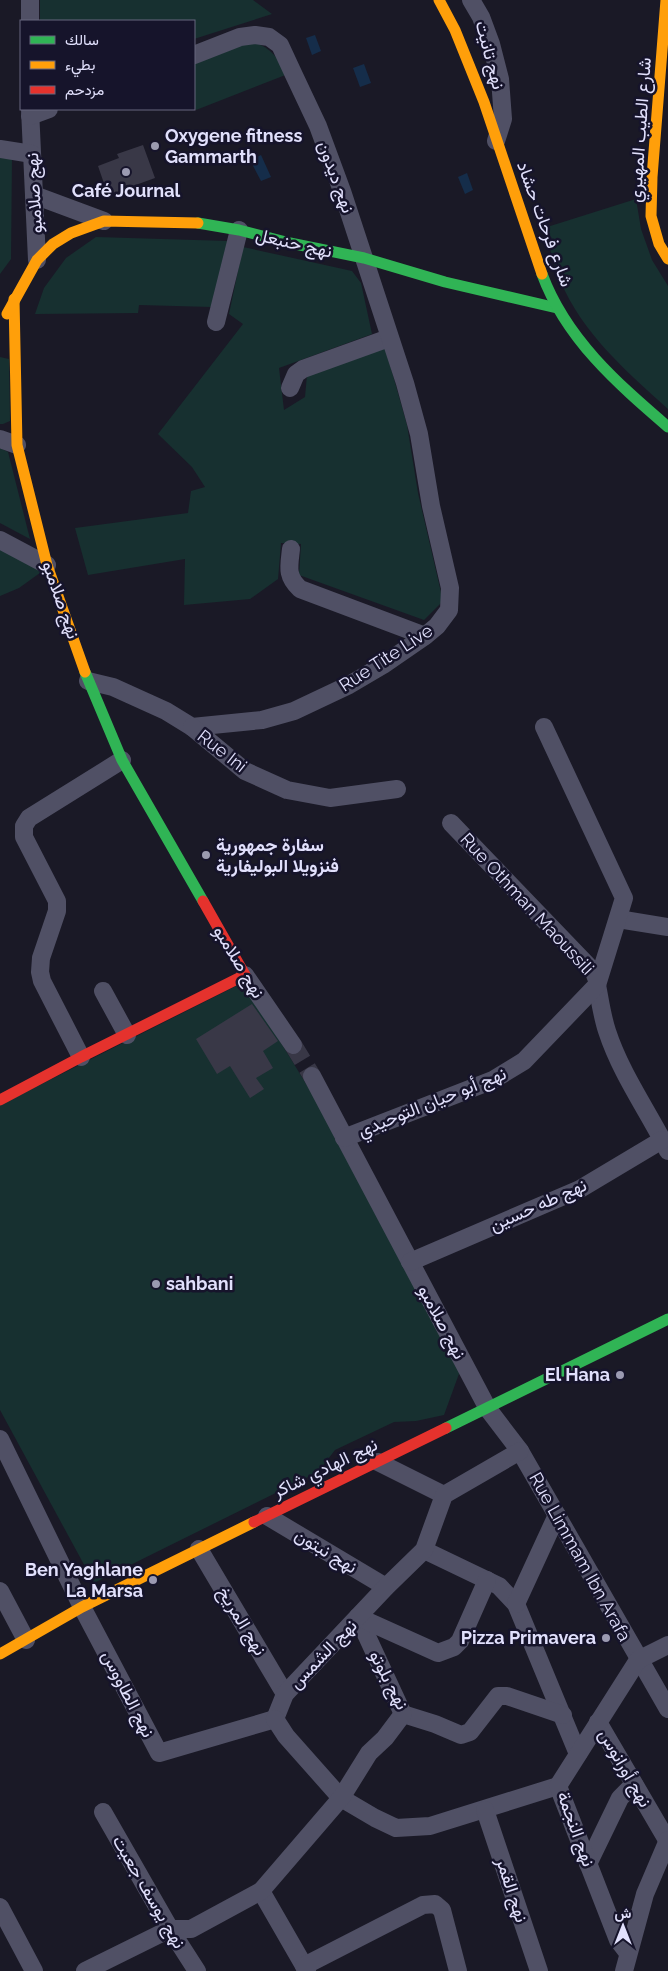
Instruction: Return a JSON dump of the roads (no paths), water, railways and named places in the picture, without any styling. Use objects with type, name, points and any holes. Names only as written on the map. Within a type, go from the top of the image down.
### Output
[{"type":"street","points":[[30,0],[30,20]]},
{"type":"street","name":"شارع فرحات حشاد","points":[[439,0],[457,34],[480,91],[543,276],[557,308],[581,344],[602,367],[668,427]]},
{"type":"street","name":"نهج تانيت","points":[[471,0],[481,17],[491,44],[500,79],[503,119],[496,141]]},
{"type":"street","name":"شارع الطيب المهيري","points":[[666,0],[652,177],[652,216],[659,244],[668,258]]},
{"type":"street","name":"نهج ديدون","points":[[195,55],[240,37],[256,35],[269,37],[280,45],[318,126],[364,258]]},
{"type":"street","points":[[30,112],[43,110]]},
{"type":"street","name":"نهج صلامبو","points":[[30,112],[37,260]]},
{"type":"street","points":[[0,149],[32,154]]},
{"type":"street","points":[[34,195],[104,221]]},
{"type":"street","name":"نهج حنبعل","points":[[37,260],[63,237],[104,221],[194,222],[364,258],[455,284],[557,308]]},
{"type":"street","points":[[216,322],[239,230]]},
{"type":"street","name":"Rue Tite Live","points":[[192,727],[262,720],[294,711],[349,685],[383,665],[437,626],[449,610],[450,588],[431,506],[419,434],[364,258]]},
{"type":"street","points":[[3,324],[14,299],[37,260]]},
{"type":"street","name":"نهج صلامبو","points":[[14,299],[17,445],[47,565],[88,681],[122,760],[245,975],[293,1046]]},
{"type":"street","points":[[290,388],[296,374],[303,369],[389,338]]},
{"type":"street","points":[[0,439],[17,445]]},
{"type":"street","points":[[0,540],[47,565]]},
{"type":"street","points":[[291,549],[290,576],[300,590],[425,636]]},
{"type":"street","points":[[88,681],[113,687],[166,711],[192,727]]},
{"type":"street","name":"Rue Ini","points":[[192,727],[245,772],[287,790],[330,798],[397,789]]},
{"type":"street","name":"نهج أبو حيان التوحيدي","points":[[344,1138],[493,1080],[513,1069],[538,1048],[597,985],[624,902],[623,893],[544,728]]},
{"type":"street","points":[[81,1057],[42,981],[41,958],[57,910],[57,901],[24,837],[24,826],[29,818],[122,760]]},
{"type":"street","name":"Rue Othman Maoussili","points":[[451,823],[589,967],[598,980],[597,985],[607,1030],[615,1051],[630,1084],[665,1145]]},
{"type":"street","points":[[618,919],[668,927]]},
{"type":"street","points":[[0,1100],[245,975]]},
{"type":"street","points":[[103,991],[127,1035]]},
{"type":"street","name":"نهج صلامبو","points":[[312,1076],[488,1409]]},
{"type":"street","name":"نهج طه حسين","points":[[410,1262],[580,1189],[665,1145]]},
{"type":"street","name":"نهج الهادي شاكر","points":[[0,1654],[82,1607],[668,1319]]},
{"type":"street","name":"Rue Limmam Ibn Arafa","points":[[488,1409],[520,1451],[638,1660],[668,1709]]},
{"type":"street","points":[[0,1439],[82,1607]]},
{"type":"street","points":[[520,1451],[444,1495],[424,1550],[499,1586],[516,1604],[578,1754]]},
{"type":"street","points":[[378,1462],[444,1495]]},
{"type":"street","name":"نهج نبتون","points":[[267,1516],[386,1587]]},
{"type":"street","points":[[516,1604],[556,1516]]},
{"type":"street","name":"نهج المريخ","points":[[199,1549],[285,1694]]},
{"type":"street","name":"نهج الشمس","points":[[275,1719],[285,1694],[386,1587],[424,1550]]},
{"type":"street","points":[[358,1617],[438,1653],[454,1647],[460,1641],[487,1580]]},
{"type":"street","points":[[0,1592],[26,1640]]},
{"type":"street","name":"نهج الطاووس","points":[[82,1607],[159,1753],[275,1719]]},
{"type":"street","name":"نهج بلوتو","points":[[358,1617],[403,1714],[436,1724],[461,1735],[470,1732],[498,1696],[506,1696],[563,1715]]},
{"type":"street","points":[[638,1660],[668,1645]]},
{"type":"street","name":"نهج النجمة","points":[[628,1953],[618,1940],[558,1786],[638,1660]]},
{"type":"street","points":[[85,1971],[170,1929],[192,1929],[261,1891],[341,1798],[369,1753],[386,1738],[403,1714]]},
{"type":"street","points":[[275,1719],[286,1736],[341,1798],[396,1828],[430,1826],[558,1786]]},
{"type":"street","name":"نهج أورانوس","points":[[598,1722],[668,1840]]},
{"type":"street","points":[[588,1864],[620,1798],[634,1784]]},
{"type":"street","name":"نهج القمر","points":[[485,1810],[539,1971]]},
{"type":"street","name":"نهج يوسف جعيت","points":[[103,1812],[170,1929],[197,1971]]},
{"type":"street","points":[[624,1971],[645,1894],[668,1840]]},
{"type":"street","points":[[261,1891],[305,1968],[424,1905],[435,1904],[442,1910],[458,1971]]},
{"type":"street","points":[[0,1907],[34,1971]]},
{"type":"water","points":[[315,35],[321,51],[312,55],[306,38]]},
{"type":"water","points":[[364,64],[371,83],[360,87],[353,68]]},
{"type":"water","points":[[261,155],[271,177],[261,181],[250,160]]},
{"type":"water","points":[[467,173],[473,190],[465,194],[458,177]]},
{"type":"tunnel","points":[[293,1045],[312,1076]]},
{"type":"place","name":"Oxygene fitness Gammarth","points":[[155,146]]},
{"type":"place","name":"Café Journal","points":[[126,172]]},
{"type":"place","name":"سفارة جمهورية فنزويلا البوليفارية","points":[[206,855]]},
{"type":"place","name":"sahbani","points":[[156,1284]]},
{"type":"place","name":"El Hana","points":[[620,1375]]},
{"type":"place","name":"Ben Yaghlane La Marsa","points":[[153,1580]]},
{"type":"place","name":"Pizza Primavera","points":[[606,1638]]}]
